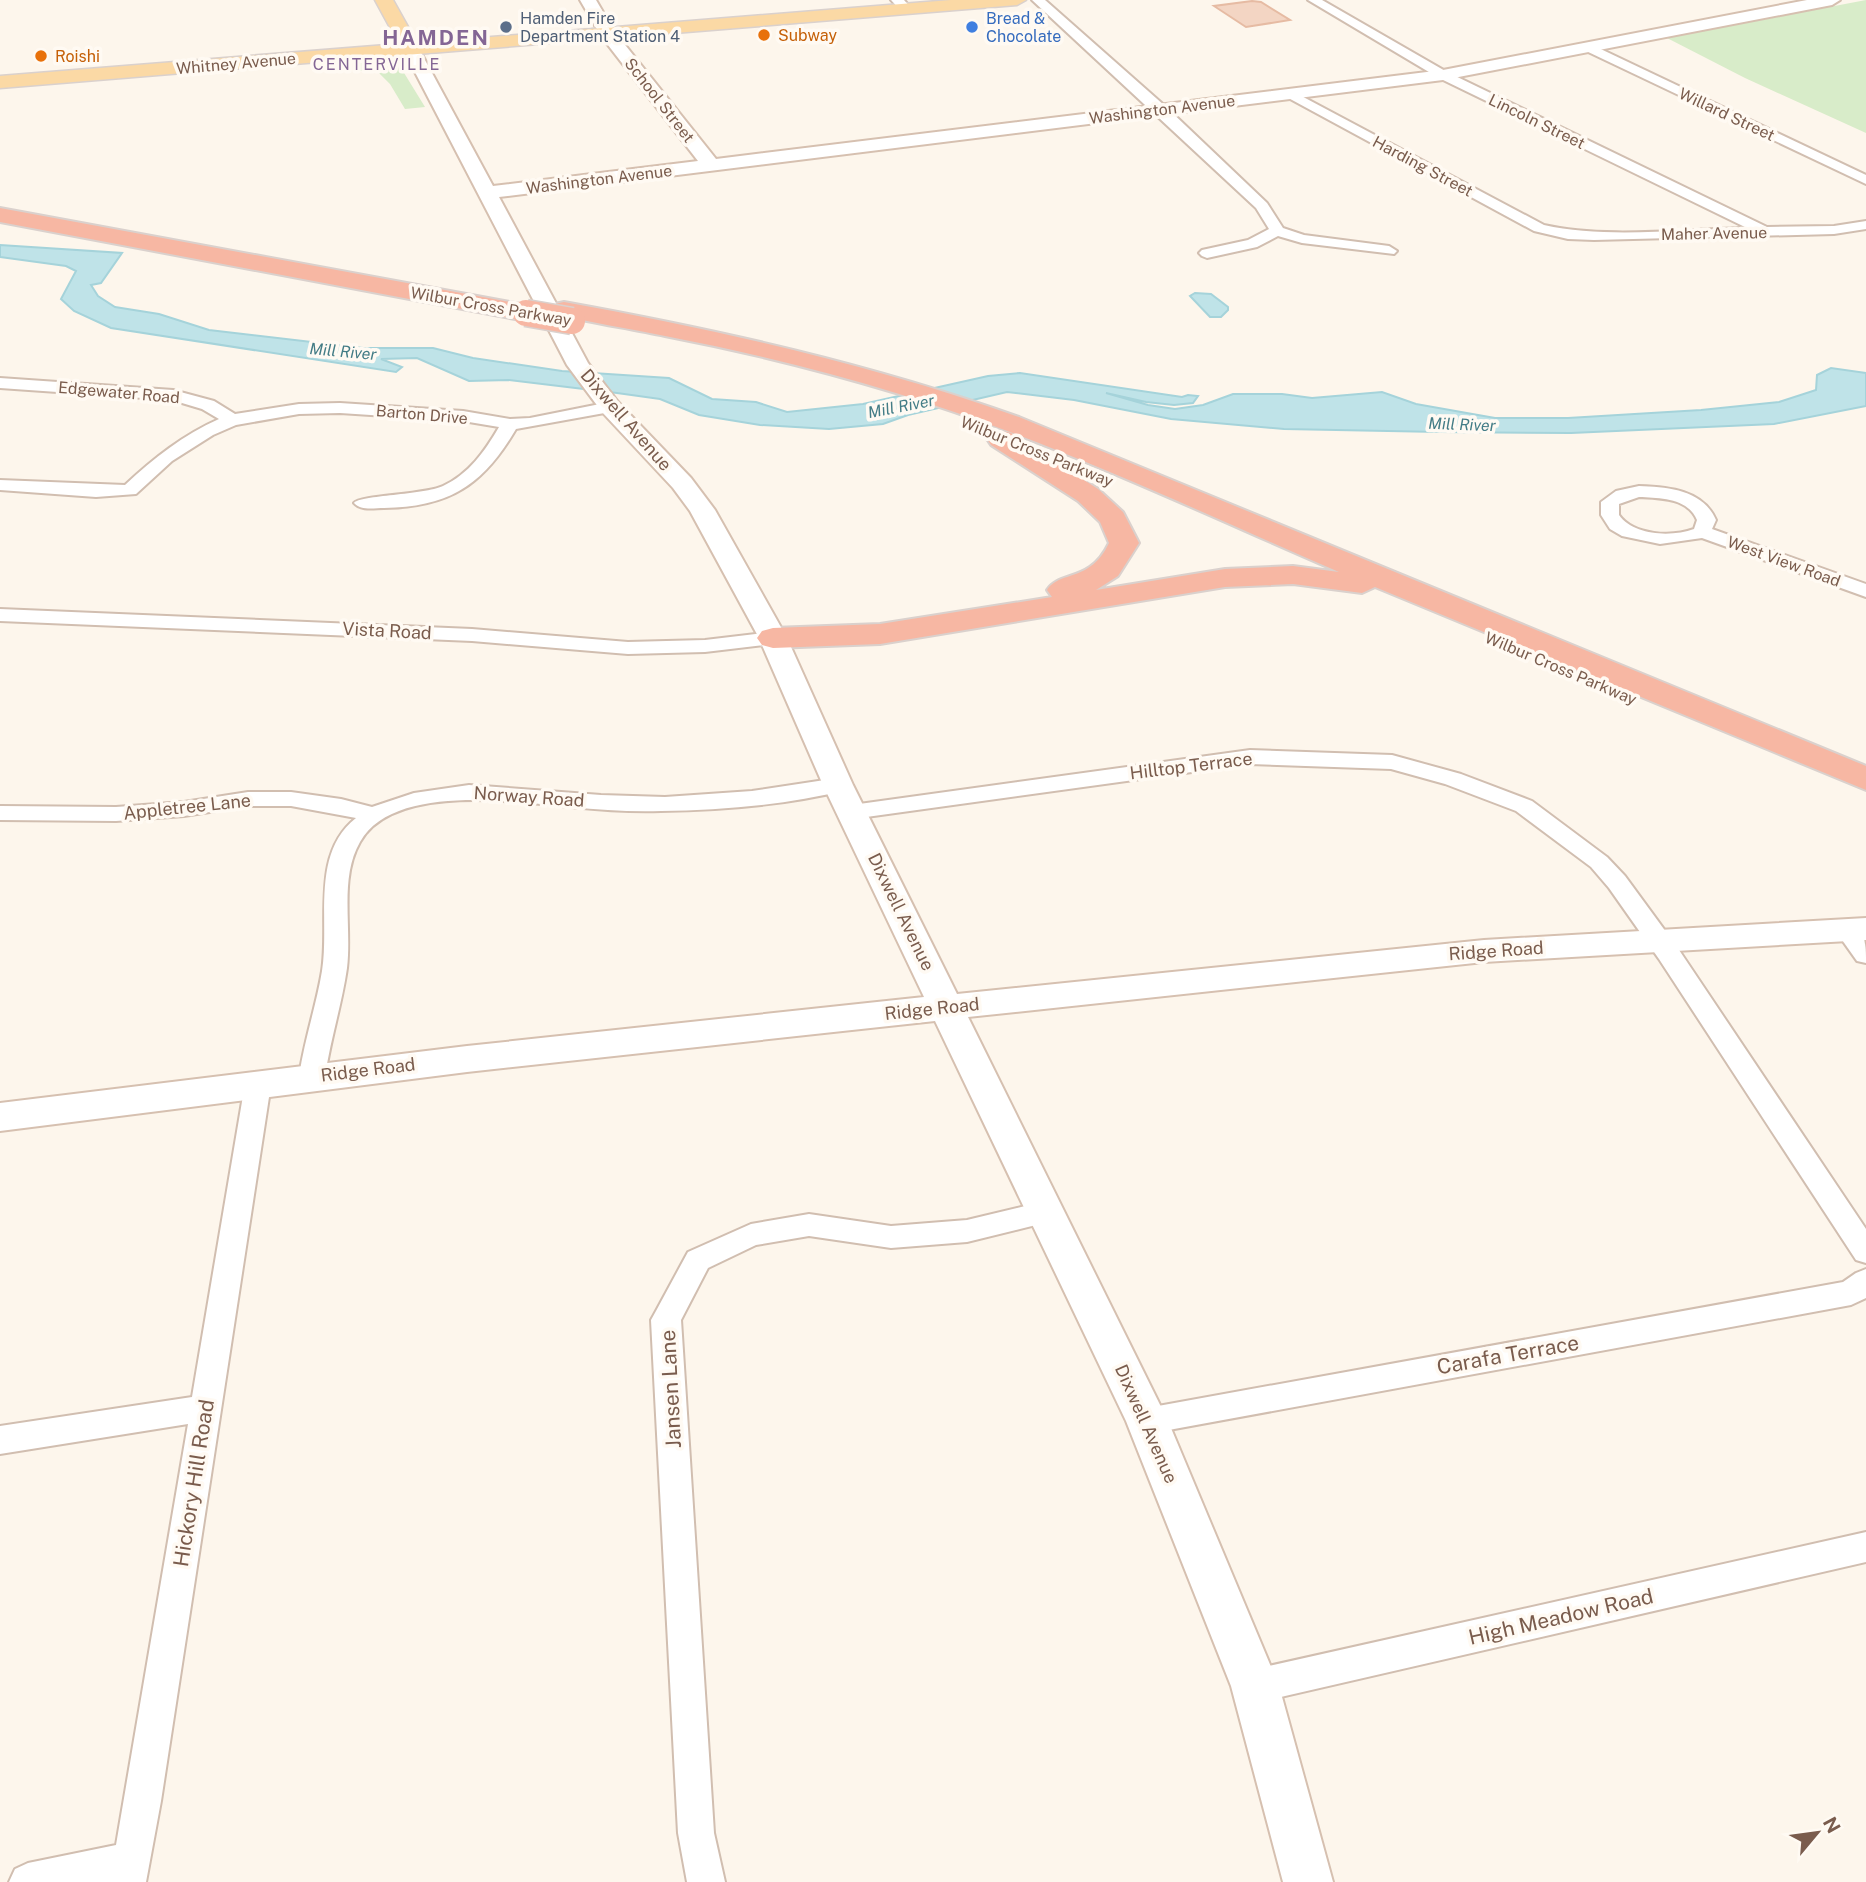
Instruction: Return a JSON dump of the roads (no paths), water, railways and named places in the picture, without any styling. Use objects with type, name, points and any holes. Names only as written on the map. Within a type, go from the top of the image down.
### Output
[{"type":"highway","name":"Wilbur Cross Parkway","points":[[0,206],[568,315],[903,393],[1125,468],[1378,577],[1866,779]]},
{"type":"highway","name":"Wilbur Cross Parkway","points":[[0,215],[523,306]]},
{"type":"highway","name":"Wilbur Cross Parkway","points":[[947,408],[982,426],[1866,796]]},
{"type":"highway","points":[[773,638],[861,619],[1025,598],[1096,580],[1116,563],[1124,543],[1113,518],[1088,495],[982,426]]},
{"type":"highway","points":[[773,638],[880,634],[1225,578],[1293,575],[1362,584]]},
{"type":"main road","name":"Dixwell Avenue","points":[[384,0],[581,370],[604,399],[682,483],[702,510],[773,638],[845,799],[1147,1421],[1255,1686],[1308,1882]]},
{"type":"main road","name":"School Street","points":[[588,0],[607,33],[710,164]]},
{"type":"main road","name":"Whitney Avenue","points":[[0,82],[607,33],[901,4],[1017,0]]},
{"type":"main road","name":"Washington Avenue","points":[[487,193],[1443,75],[1832,0]]},
{"type":"main road","name":"Ridge Road","points":[[0,1117],[312,1077],[1355,963],[1657,939],[1860,938]]},
{"type":"street","points":[[1038,0],[1160,108],[1262,206],[1277,231],[1302,239],[1389,251]]},
{"type":"street","name":"Lincoln Street","points":[[1314,0],[1443,75],[1766,232]]},
{"type":"street","name":"Willard Street","points":[[1588,47],[1866,180]]},
{"type":"street","name":"Harding Street","points":[[1287,94],[1539,228],[1561,234]]},
{"type":"street","name":"Maher Avenue","points":[[1561,234],[1594,236],[1834,230],[1866,225]]},
{"type":"street","points":[[1207,253],[1252,244],[1277,231]]},
{"type":"street","name":"Edgewater Road","points":[[0,383],[173,395],[208,405],[232,420]]},
{"type":"street","name":"Barton Drive","points":[[0,485],[96,491],[130,490],[185,444],[232,420],[299,409],[340,408],[463,416],[510,424],[530,423],[604,399]]},
{"type":"street","points":[[363,503],[418,501],[459,486],[473,478],[510,424]]},
{"type":"street","name":"West View Road","points":[[1639,490],[1675,495],[1703,511],[1707,526],[1702,532],[1694,537],[1670,540],[1635,534],[1613,520],[1608,509],[1610,502],[1626,492],[1639,490]]},
{"type":"street","name":"West View Road","points":[[1702,532],[1866,591]]},
{"type":"street","name":"Vista Road","points":[[0,615],[472,635],[628,648],[695,647],[773,638]]},
{"type":"street","name":"Hilltop Terrace","points":[[845,799],[1250,757],[1392,762],[1452,779],[1524,806],[1599,862],[1617,882],[1657,939]]},
{"type":"street","name":"Norway Road","points":[[312,1077],[336,958],[337,880],[341,856],[351,835],[372,815],[418,800],[459,792],[490,792],[593,802],[664,804],[737,799],[845,799]]},
{"type":"street","name":"Appletree Lane","points":[[0,813],[116,814],[184,809],[248,799],[291,799],[341,806],[372,815]]},
{"type":"street","points":[[1657,939],[1866,1252]]},
{"type":"street","name":"Hickory Hill Road","points":[[129,1871],[143,1801],[258,1084]]},
{"type":"street","name":"Jansen Lane","points":[[706,1882],[696,1833],[666,1321],[698,1260],[751,1235],[808,1225],[891,1237],[955,1232],[1046,1212]]},
{"type":"street","name":"Carafa Terrace","points":[[1147,1421],[1851,1293],[1866,1281]]},
{"type":"street","points":[[0,1440],[206,1408]]},
{"type":"street","name":"High Meadow Road","points":[[1255,1686],[1866,1547]]},
{"type":"street","points":[[28,1882],[129,1871]]},
{"type":"water","name":"Mill River","points":[[0,245],[122,253],[101,283],[91,285],[98,296],[115,307],[159,314],[209,330],[363,348],[433,348],[473,358],[562,371],[669,378],[712,399],[756,402],[787,412],[863,404],[988,376],[1020,373],[1182,397],[1198,396],[1193,403],[1174,405],[1106,393],[1148,405],[1175,409],[1203,405],[1233,394],[1282,394],[1312,398],[1382,392],[1416,404],[1495,418],[1568,418],[1779,402],[1816,390],[1817,375],[1831,368],[1866,373],[1866,406],[1774,424],[1571,433],[1440,432],[1284,429],[1171,419],[1074,400],[1007,392],[908,415],[883,424],[829,429],[760,425],[699,415],[660,399],[509,380],[469,381],[417,358],[381,359],[402,367],[396,372],[111,328],[74,311],[61,299],[76,271],[66,266],[0,257]]},
{"type":"water","points":[[1195,293],[1211,294],[1228,307],[1228,310],[1221,317],[1210,317],[1190,296]]},
{"type":"place","name":"Hamden Fire Department Station 4","points":[[506,27]]},
{"type":"place","name":"Bread & Chocolate","points":[[972,27]]},
{"type":"place","name":"Subway","points":[[764,35]]},
{"type":"place","name":"Roishi","points":[[41,56]]},
{"type":"district","name":"HAMDEN","points":[[436,38]]},
{"type":"district","name":"CENTERVILLE","points":[[377,64]]}]
